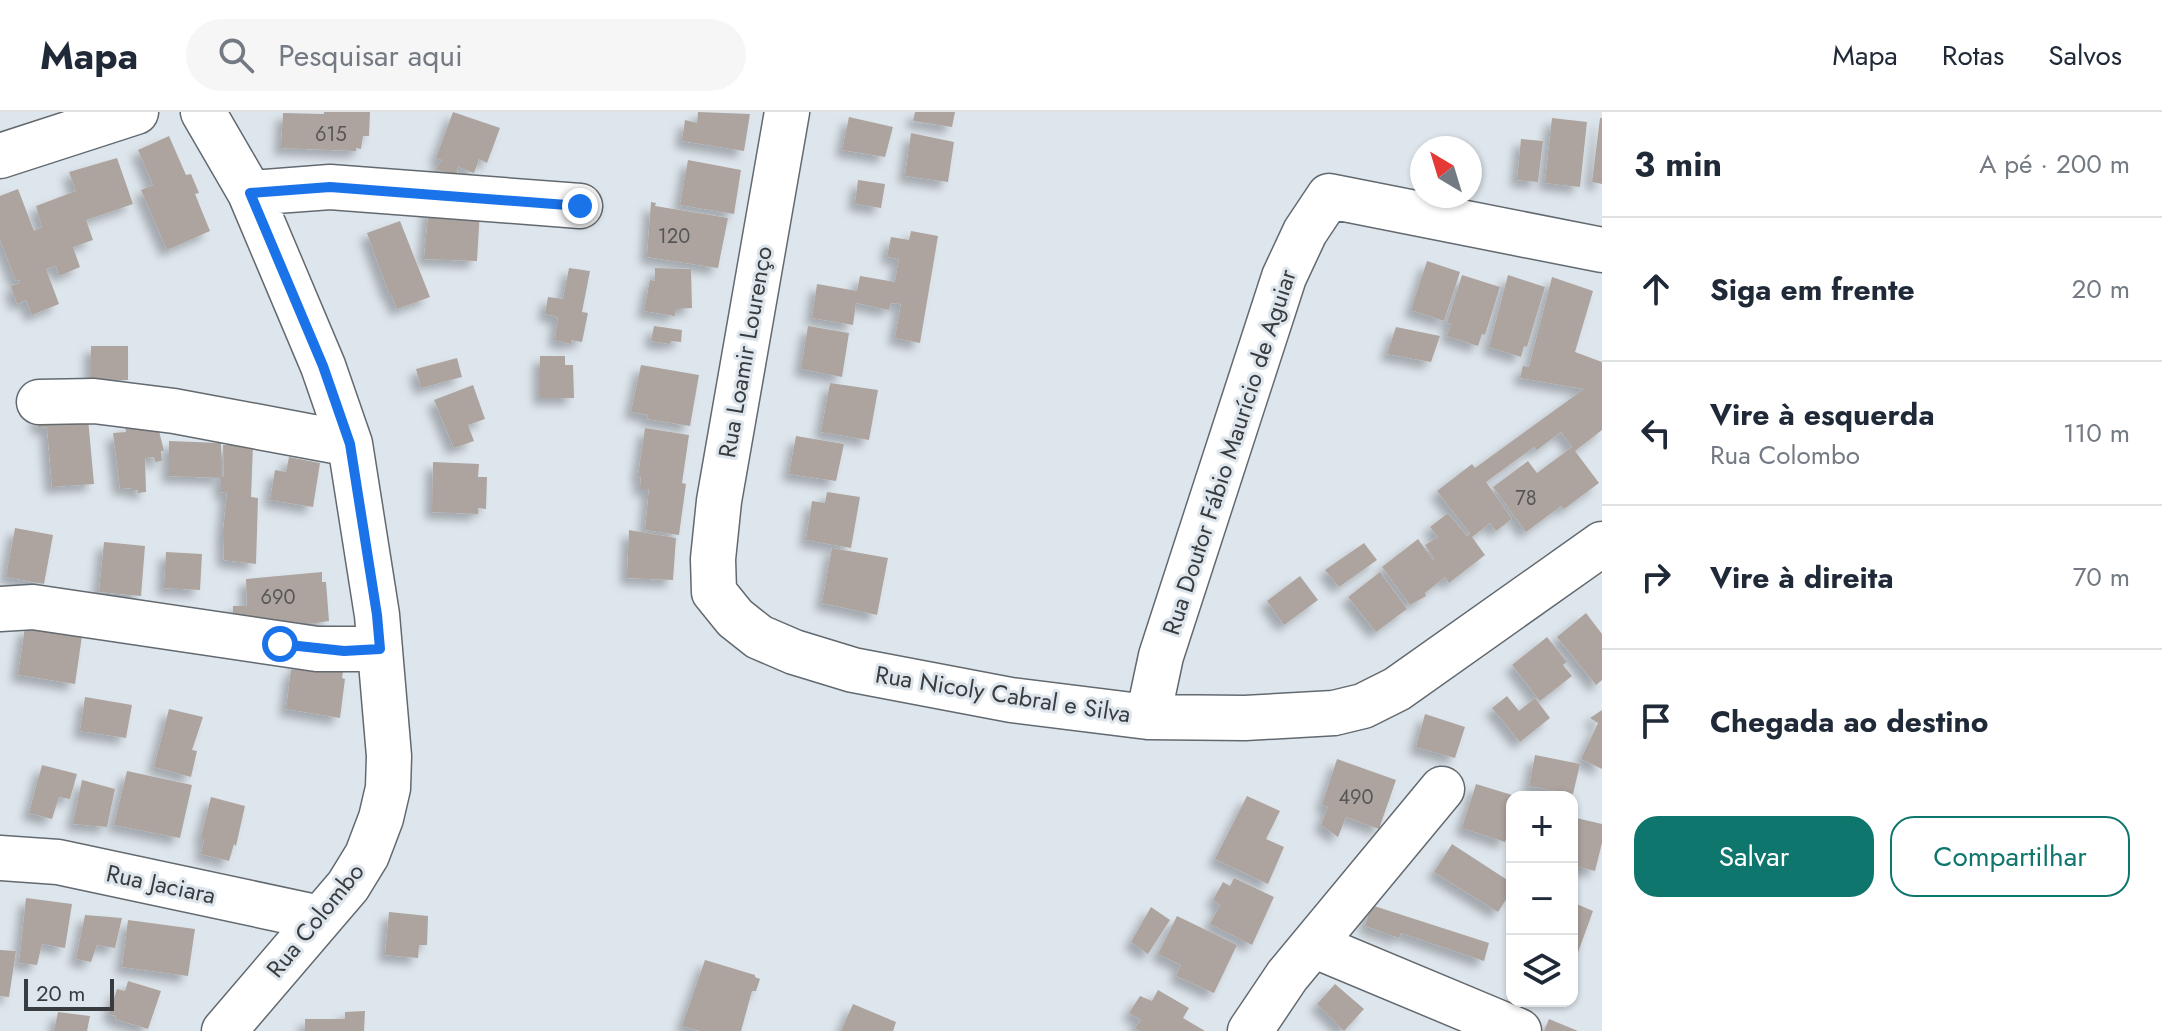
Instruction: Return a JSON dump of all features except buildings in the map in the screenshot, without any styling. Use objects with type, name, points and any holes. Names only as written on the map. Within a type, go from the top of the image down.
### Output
[{"type":"street","points":[[0,156],[136,112]]},
{"type":"street","name":"Rua Colombo","points":[[203,112],[250,193],[323,366],[350,444],[375,601],[389,756],[388,788],[367,855],[320,918],[224,1031]]},
{"type":"street","name":"Rua Loamir Lourenço","points":[[714,592],[713,559],[719,501],[787,112]]},
{"type":"street","points":[[250,193],[330,187],[580,206]]},
{"type":"street","name":"Rua Doutor Fábio Maurício de Aguiar","points":[[1148,717],[1161,656],[1284,277],[1305,232],[1329,196],[1602,250]]},
{"type":"street","points":[[39,402],[94,401],[161,410],[350,444]]},
{"type":"street","name":"Rua Nicoly Cabral e Silva","points":[[714,592],[735,618],[759,637],[794,652],[853,670],[1011,700],[1148,717],[1295,716],[1334,713],[1363,706],[1397,689],[1602,544]]},
{"type":"street","points":[[0,609],[33,607],[317,649],[380,649]]},
{"type":"street","points":[[1250,1031],[1287,976],[1442,789]]},
{"type":"street","name":"Rua Jaciara","points":[[0,858],[58,862],[320,918]]},
{"type":"street","points":[[1313,945],[1519,1031]]},
{"type":"route","points":[[280,644],[344,651],[380,649],[350,444],[323,366],[250,193],[330,187],[580,206]]}]
